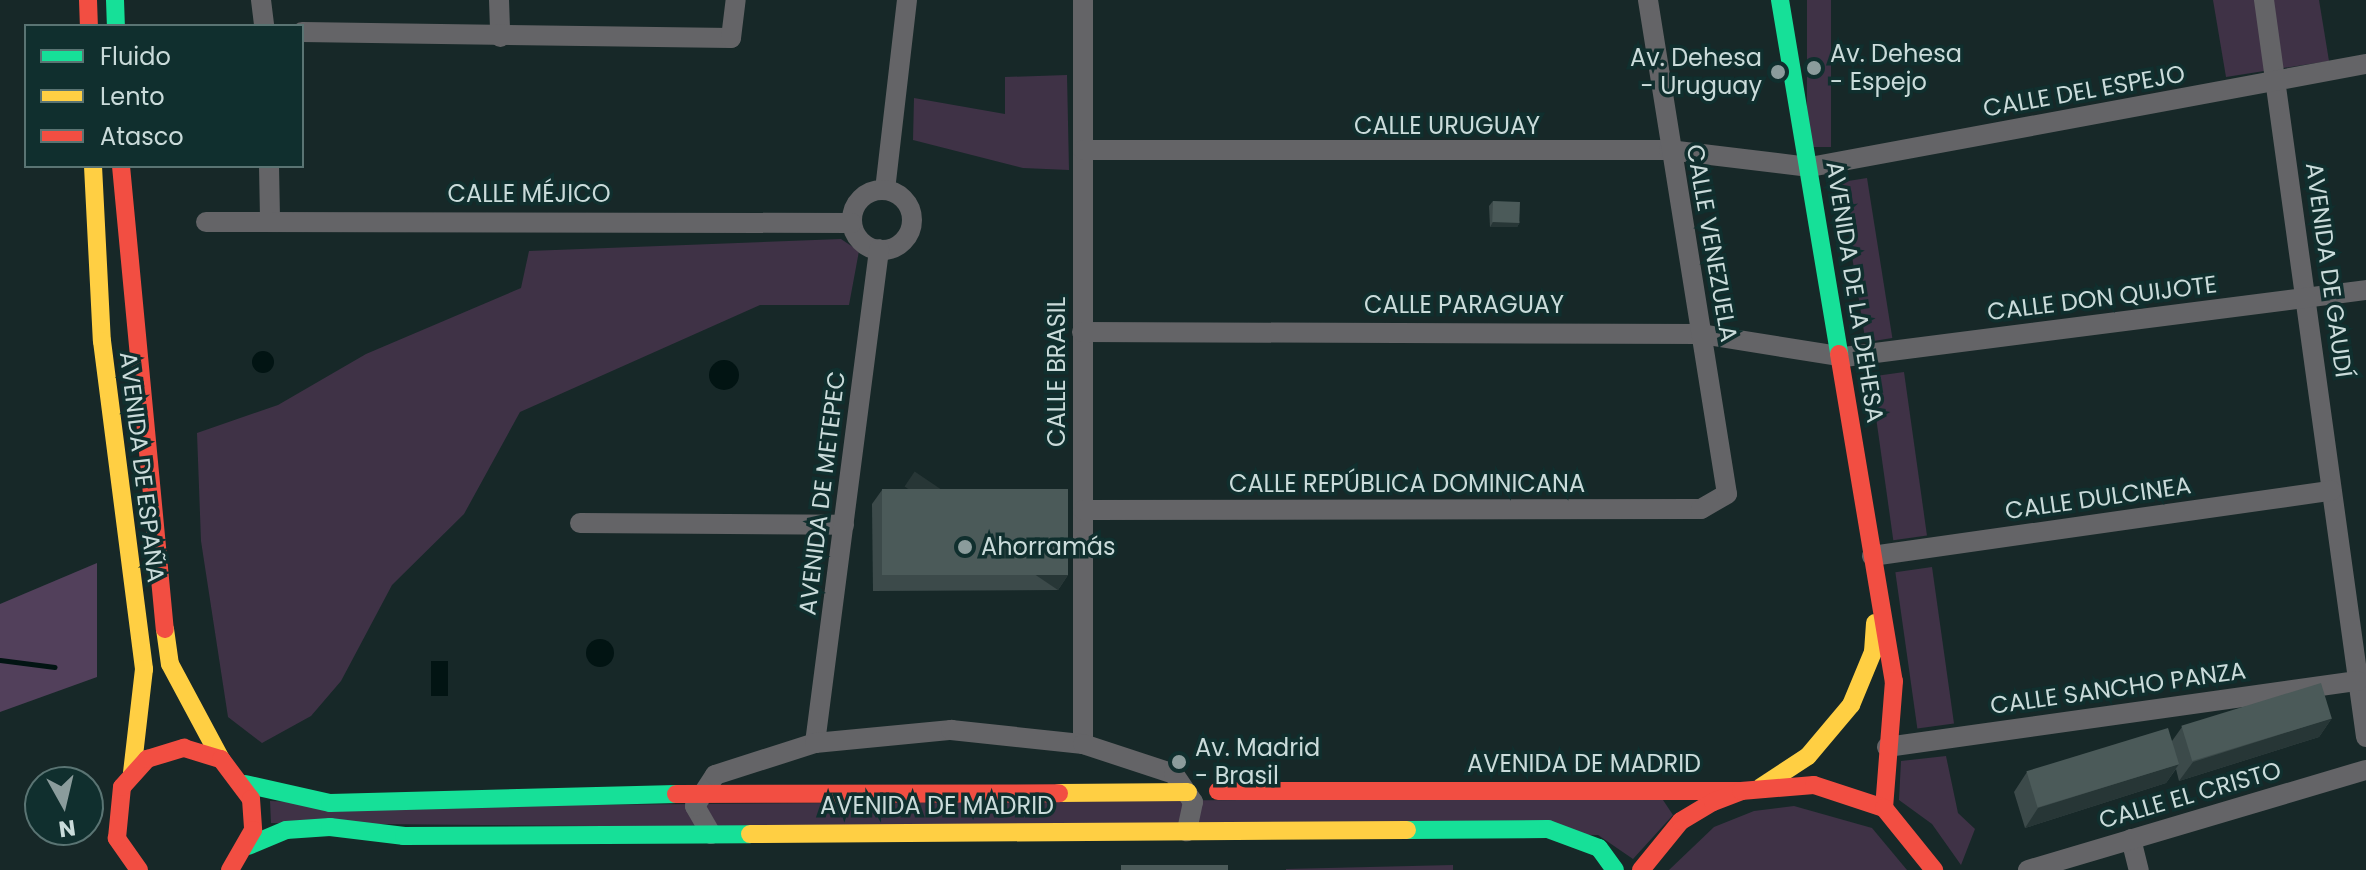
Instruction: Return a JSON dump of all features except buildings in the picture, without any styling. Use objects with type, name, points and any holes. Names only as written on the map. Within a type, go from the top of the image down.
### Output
[{"type":"street","points":[[88,0],[89,24]]},
{"type":"street","points":[[115,0],[116,24]]},
{"type":"street","points":[[261,0],[264,24]]},
{"type":"street","points":[[499,0],[500,37]]},
{"type":"street","points":[[304,32],[731,38],[736,0]]},
{"type":"street","points":[[885,190],[907,0]]},
{"type":"street","name":"CALLE BRASIL","points":[[1083,0],[1083,744]]},
{"type":"street","name":"CALLE VENEZUELA","points":[[1648,0],[1669,150],[1727,494]]},
{"type":"street","name":"AVENIDA DE LA DEHESA","points":[[1780,0],[1844,357],[1877,594],[1894,681],[1884,808]]},
{"type":"street","name":"AVENIDA DE GAUDÍ","points":[[2264,0],[2366,737]]},
{"type":"street","name":"CALLE DEL ESPEJO","points":[[1810,167],[2277,83],[2366,64]]},
{"type":"street","name":"CALLE URUGUAY","points":[[1083,150],[1669,150],[1810,167]]},
{"type":"street","name":"AVENIDA DE ESPAÑA","points":[[93,168],[102,341],[144,669],[132,772],[115,822],[139,870]]},
{"type":"street","name":"AVENIDA DE ESPAÑA","points":[[121,168],[151,537],[170,664],[221,759],[245,784]]},
{"type":"street","points":[[269,168],[270,219]]},
{"type":"street","points":[[885,190],[904,199],[912,218],[906,237],[879,249],[861,241],[852,223],[861,198],[885,190]]},
{"type":"street","name":"CALLE MÉJICO","points":[[206,222],[270,219],[852,223]]},
{"type":"street","name":"AVENIDA DE METEPEC","points":[[815,743],[879,249]]},
{"type":"street","name":"CALLE DON QUIJOTE","points":[[1844,357],[2366,290]]},
{"type":"street","name":"CALLE PARAGUAY","points":[[1082,332],[1701,334],[1844,357]]},
{"type":"street","name":"CALLE DULCINEA","points":[[1872,556],[2331,491]]},
{"type":"street","name":"CALLE REPÚBLICA DOMINICANA","points":[[1083,510],[1701,509],[1727,494]]},
{"type":"street","points":[[580,523],[844,525]]},
{"type":"street","name":"AVENIDA DE LA DEHESA","points":[[1641,870],[1681,821],[1750,789],[1808,756],[1851,705],[1873,652],[1877,594]]},
{"type":"street","name":"CALLE SANCHO PANZA","points":[[1887,747],[2357,681]]},
{"type":"street","points":[[711,834],[697,794],[715,775],[815,743],[951,730],[1083,744],[1174,774],[1188,792],[1194,810],[1187,831]]},
{"type":"street","points":[[132,772],[175,750],[221,759]]},
{"type":"street","name":"CALLE EL CRISTO","points":[[2028,870],[2366,770]]},
{"type":"street","points":[[231,869],[248,846],[254,814],[245,784]]},
{"type":"street","name":"AVENIDA DE MADRID","points":[[245,784],[330,803],[426,795],[1750,789],[1814,785],[1884,808]]},
{"type":"street","points":[[1884,808],[1936,869]]},
{"type":"street","name":"AVENIDA DE MADRID","points":[[248,846],[286,830],[330,827],[404,836],[1548,829],[1599,848],[1615,870]]},
{"type":"street","points":[[2131,839],[2139,870]]},
{"type":"shaded area","points":[[1807,0],[1831,0],[1831,147],[1807,147]]},
{"type":"shaded area","points":[[2213,0],[2319,0],[2329,61],[2226,77]]},
{"type":"shaded area","points":[[1067,75],[1069,170],[1023,168],[913,140],[914,98],[1005,114],[1005,77]]},
{"type":"shaded area","points":[[1867,178],[1892,338],[1866,342],[1840,182]]},
{"type":"shaded area","points":[[841,239],[859,251],[849,305],[760,305],[520,412],[464,514],[392,585],[341,681],[311,716],[262,743],[228,717],[201,541],[197,433],[278,405],[366,354],[521,288],[529,251]]},
{"type":"shaded area","points":[[259,351],[267,351],[274,362],[267,373],[259,373],[252,366],[252,358]]},
{"type":"shaded area","points":[[724,360],[730,361],[738,369],[738,381],[730,389],[724,390],[718,389],[710,381],[709,375],[710,369],[718,361]]},
{"type":"shaded area","points":[[1904,372],[1927,535],[1893,540],[1870,377]]},
{"type":"shaded area","points":[[97,563],[97,677],[0,712],[0,604]]},
{"type":"shaded area","points":[[1932,567],[1954,723],[1917,729],[1895,572]]},
{"type":"shaded area","points":[[600,639],[610,643],[614,653],[610,663],[600,667],[590,663],[586,653],[590,643]]},
{"type":"shaded area","points":[[431,661],[448,661],[448,696],[431,696]]},
{"type":"shaded area","points":[[1946,756],[1958,813],[1975,829],[1961,865],[1932,824],[1899,800],[1901,761]]},
{"type":"shaded area","points":[[1661,797],[1673,815],[1633,859],[1598,835],[271,823],[270,801],[425,806]]},
{"type":"shaded area","points":[[1794,806],[1872,828],[1907,870],[1669,870],[1714,827],[1754,811]]},
{"type":"shaded area","points":[[1453,865],[1453,870],[1286,870],[1286,869]]},
{"type":"waterway","points":[[0,660],[55,667]]},
{"type":"traffic: fast","points":[[115,0],[116,24]]},
{"type":"traffic: fast","points":[[1780,0],[1839,354]]},
{"type":"traffic: fast","points":[[245,784],[330,803],[676,794]]},
{"type":"traffic: fast","points":[[248,846],[286,830],[330,827],[404,836],[750,834]]},
{"type":"traffic: fast","points":[[1407,830],[1548,829],[1599,848],[1615,870]]},
{"type":"traffic: slow","points":[[93,168],[102,341],[144,669],[132,772]]},
{"type":"traffic: slow","points":[[1761,787],[1808,756],[1851,705],[1873,652],[1875,623]]},
{"type":"traffic: slow","points":[[165,629],[170,664],[221,759]]},
{"type":"traffic: slow","points":[[1059,793],[1188,792]]},
{"type":"traffic: slow","points":[[750,834],[1407,830]]},
{"type":"traffic: jam","points":[[88,0],[89,24]]},
{"type":"traffic: jam","points":[[121,168],[165,629]]},
{"type":"traffic: jam","points":[[1839,354],[1894,681],[1884,808]]},
{"type":"traffic: jam","points":[[139,870],[117,838],[122,787],[147,759],[184,748],[221,759],[251,799],[253,830],[230,870]]},
{"type":"traffic: jam","points":[[1641,870],[1681,821],[1713,802],[1741,791],[1814,785],[1884,808],[1934,870]]},
{"type":"traffic: jam","points":[[1218,791],[1741,791]]},
{"type":"traffic: jam","points":[[676,794],[1059,793]]},
{"type":"place","name":"Av. Dehesa - Espejo","points":[[1814,68]]},
{"type":"place","name":"Av. Dehesa - Uruguay","points":[[1778,72]]},
{"type":"place","name":"Ahorramás","points":[[965,547]]},
{"type":"place","name":"Av. Madrid - Brasil","points":[[1179,762]]}]
